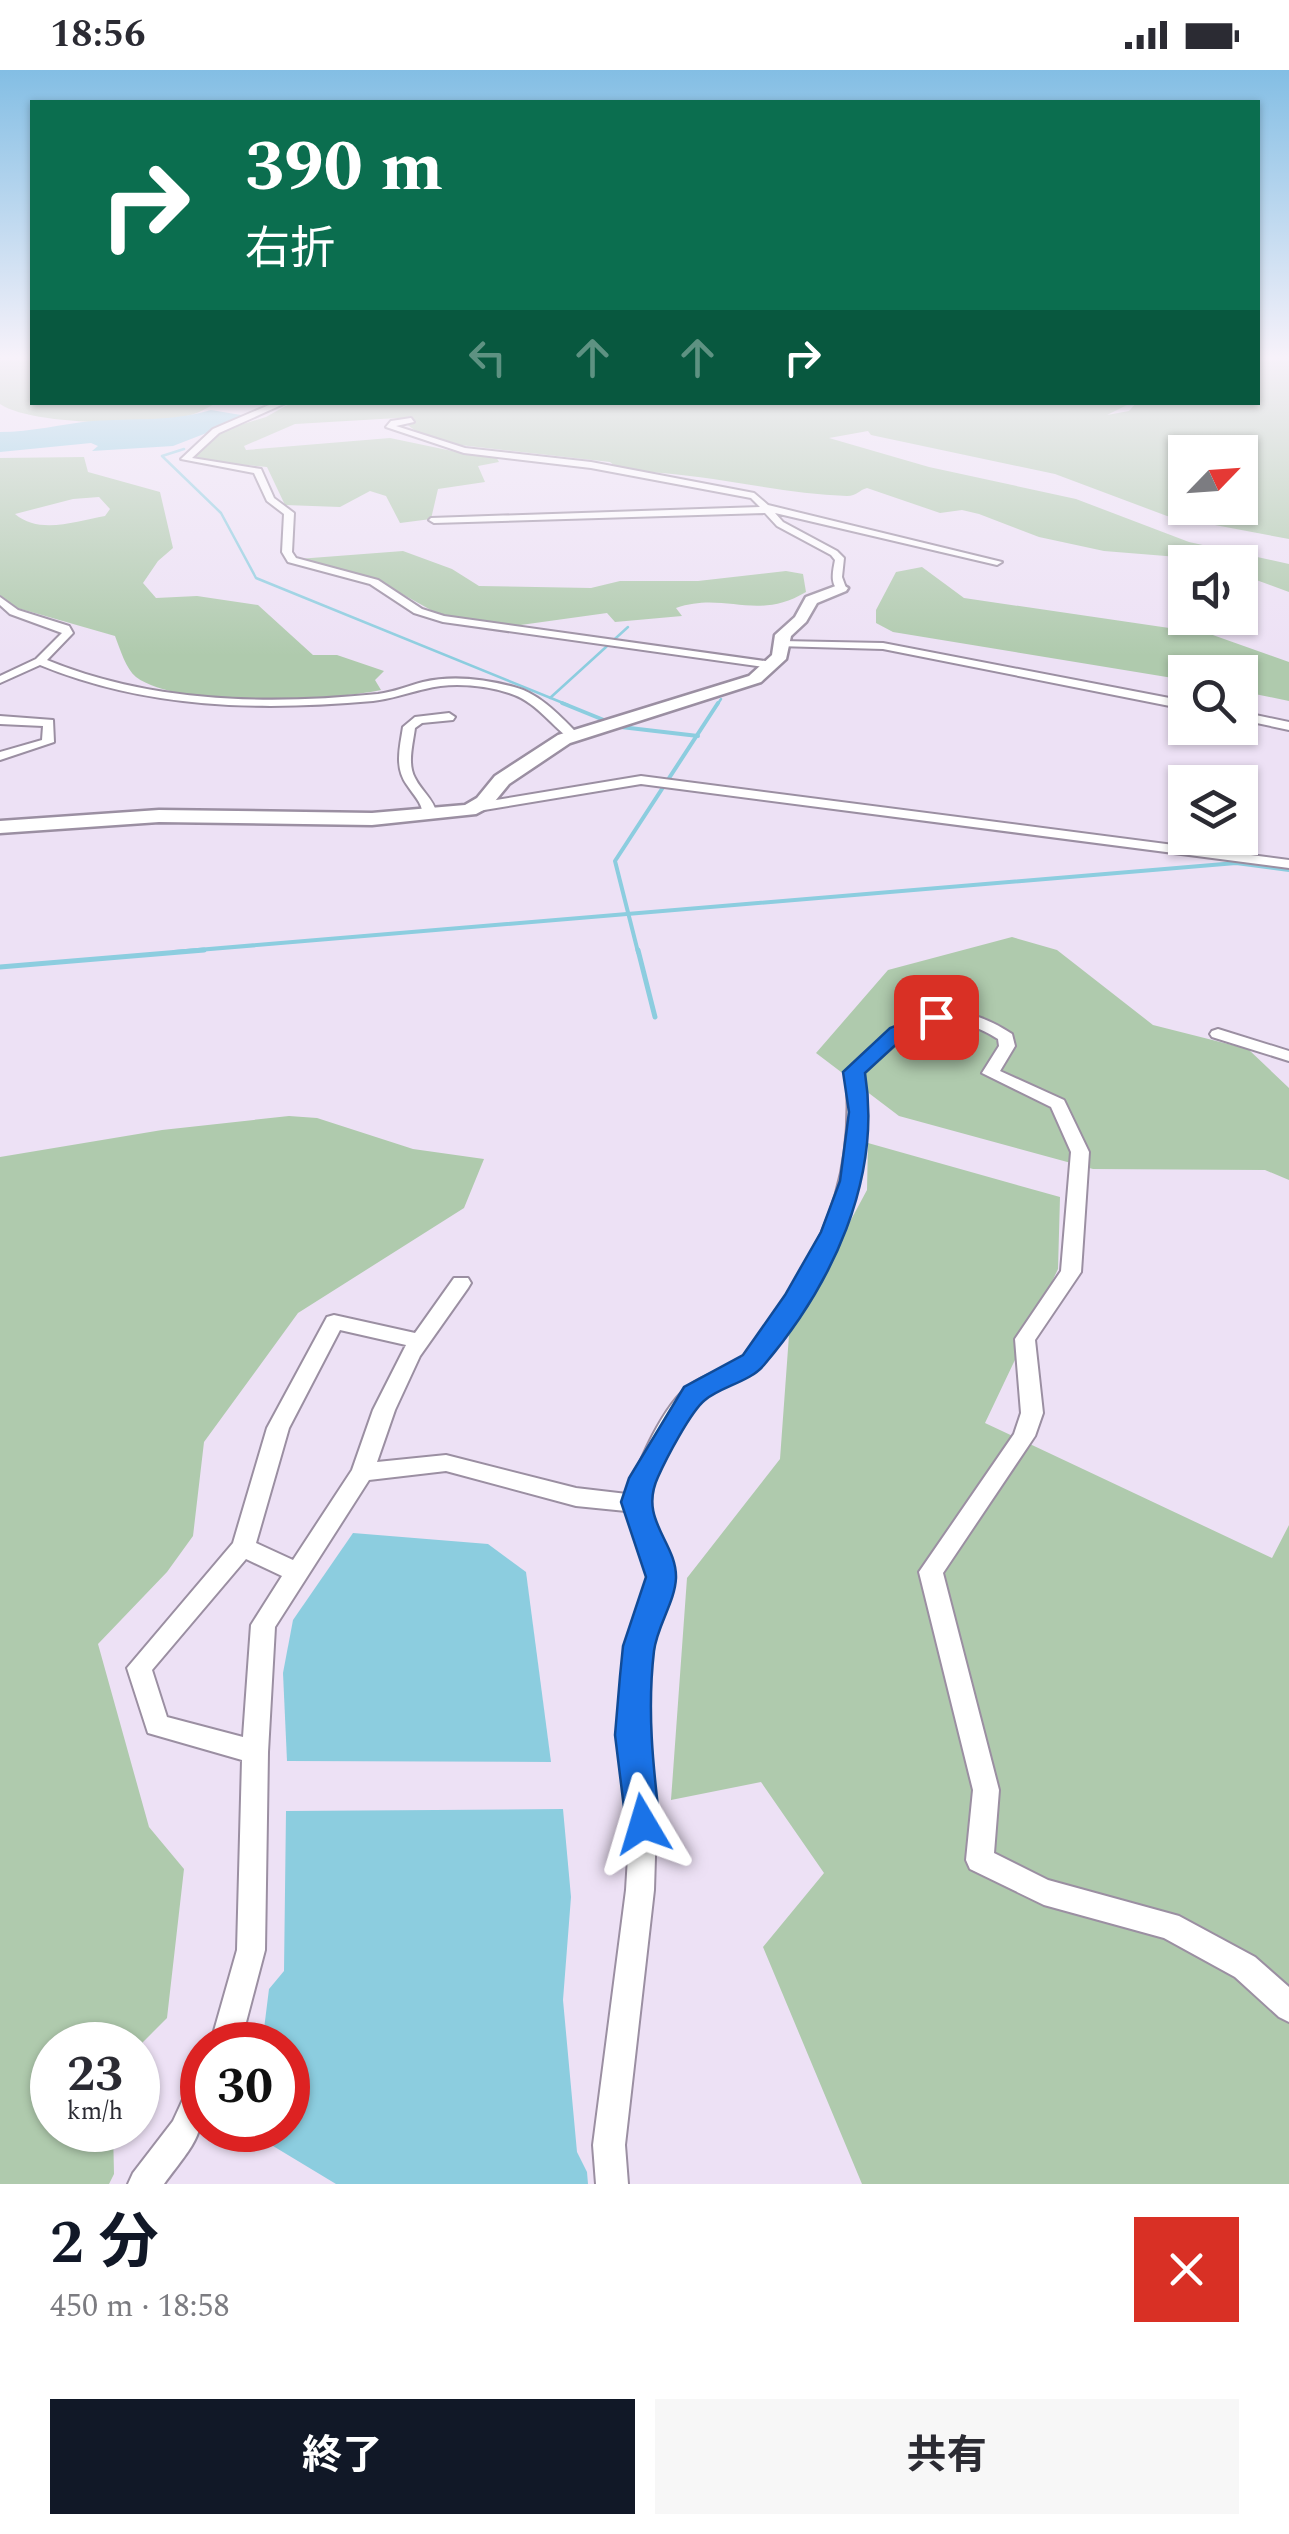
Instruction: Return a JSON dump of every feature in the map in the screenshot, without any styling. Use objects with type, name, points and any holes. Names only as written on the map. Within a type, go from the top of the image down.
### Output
[{"type":"street","points":[[185,459],[258,471],[270,499],[289,513],[286,552],[292,560],[374,582],[418,611],[443,619],[772,665]]},
{"type":"street","points":[[478,806],[502,780],[554,744],[755,679],[780,656],[783,635],[800,619],[811,600],[840,588],[837,577],[842,569],[834,553],[788,530],[758,498],[590,464],[542,459]]},
{"type":"street","points":[[434,520],[767,509],[997,562]]},
{"type":"street","points":[[0,600],[14,612],[65,628],[68,633],[40,662],[0,680]]},
{"type":"street","points":[[781,644],[883,646],[1168,702]]},
{"type":"street","points":[[40,662],[133,691],[257,706],[386,697],[433,683],[489,685],[532,698],[558,726],[574,736]]},
{"type":"street","points":[[430,814],[427,796],[409,778],[406,768],[410,727],[420,720],[449,717]]},
{"type":"street","points":[[0,720],[48,723],[48,742],[0,756]]},
{"type":"street","points":[[1258,720],[1289,726]]},
{"type":"street","points":[[0,742],[25,748]]},
{"type":"street","points":[[0,827],[160,816],[356,820],[430,814],[642,780],[1289,864]]},
{"type":"street","points":[[612,2184],[609,2146],[640,1890],[643,1824],[632,1735],[638,1646],[661,1577],[636,1502],[660,1445],[693,1394],[752,1362],[796,1300],[834,1232],[852,1181],[860,1112],[854,1072],[897,1032],[936,1017],[958,1013],[991,1025],[1006,1037],[1007,1046],[990,1072],[1058,1104],[1080,1152],[1071,1272],[1025,1339],[1032,1414],[1024,1436],[931,1572],[986,1790],[980,1860],[1044,1892],[1169,1926],[1245,1967],[1289,2006]]},
{"type":"street","points":[[1218,1034],[1289,1056]]},
{"type":"street","points":[[232,2022],[251,1950],[254,1752],[263,1625],[362,1472],[384,1410],[420,1341],[462,1283]]},
{"type":"street","points":[[254,1752],[157,1725],[138,1668],[243,1547],[278,1428],[334,1322],[420,1341]]},
{"type":"street","points":[[362,1472],[446,1464],[576,1496],[636,1502]]},
{"type":"street","points":[[243,1547],[296,1572]]},
{"type":"street","points":[[144,2184],[180,2137]]},
{"type":"green space","points":[[0,459],[84,459],[88,472],[160,492],[173,548],[143,583],[156,598],[197,596],[258,605],[313,655],[337,655],[384,671],[375,680],[381,690],[255,700],[185,694],[136,677],[115,636],[0,603]],"holes":[[[99,497],[110,509],[105,516],[47,525],[15,514],[73,499]]]},
{"type":"green space","points":[[194,459],[497,459],[499,462],[478,466],[485,482],[438,489],[431,519],[400,523],[386,496],[370,491],[340,507],[285,505],[267,467]]},
{"type":"green space","points":[[580,459],[900,459],[1076,499],[1203,545],[1168,545],[1168,556],[1104,551],[1039,537],[962,510],[940,513],[867,488],[850,496],[824,495],[621,468],[610,462]]},
{"type":"green space","points":[[983,459],[1168,459],[1167,516],[1055,474]]},
{"type":"green space","points":[[1258,459],[1289,459],[1289,539],[1215,525],[1258,525]]},
{"type":"green space","points":[[403,551],[452,569],[479,586],[591,588],[620,581],[698,581],[786,571],[803,574],[806,592],[771,605],[710,603],[676,608],[682,616],[615,622],[607,613],[507,627],[438,614],[377,580],[298,559]]},
{"type":"green space","points":[[1258,557],[1289,564],[1289,592],[1258,581]]},
{"type":"green space","points":[[922,567],[964,598],[1168,628],[1168,635],[1213,635],[1289,662],[1289,701],[1258,695],[1258,655],[1168,655],[1168,677],[893,632],[876,623],[876,610],[896,572]]},
{"type":"green space","points":[[1012,937],[1057,950],[1153,1025],[1248,1049],[1289,1088],[1289,1180],[1265,1170],[1093,1169],[899,1116],[816,1053],[888,970]]},
{"type":"green space","points":[[289,1116],[317,1118],[413,1149],[484,1159],[464,1208],[298,1313],[204,1442],[193,1536],[167,1572],[98,1644],[149,1827],[184,1869],[167,2018],[160,2025],[30,2022],[30,2152],[114,2152],[114,2174],[109,2184],[0,2184],[0,1157],[162,1130]]},
{"type":"green space","points":[[868,1143],[1060,1197],[1058,1269],[985,1423],[1272,1558],[1289,1525],[1289,2184],[862,2184],[763,1947],[824,1873],[761,1782],[671,1800],[687,1578],[780,1459],[789,1335],[867,1190]]},
{"type":"water","points":[[353,1533],[488,1544],[526,1572],[551,1762],[287,1761],[283,1673],[293,1620]]},
{"type":"water","points":[[563,1809],[571,1897],[563,2000],[577,2152],[588,2184],[336,2184],[283,2152],[310,2152],[310,2022],[265,2022],[269,1989],[284,1971],[286,1811]]},
{"type":"waterway","points":[[165,459],[221,513],[256,578],[550,698]]},
{"type":"waterway","points":[[550,698],[628,627]]},
{"type":"waterway","points":[[550,698],[568,705]]},
{"type":"waterway","points":[[717,705],[721,699]]},
{"type":"waterway","points":[[562,703],[621,727],[697,736]]},
{"type":"waterway","points":[[697,736],[718,703]]},
{"type":"waterway","points":[[628,914],[615,861],[697,736]]},
{"type":"waterway","points":[[628,914],[1236,863],[1289,870]]},
{"type":"waterway","points":[[174,952],[628,914]]},
{"type":"waterway","points":[[628,914],[638,952]]},
{"type":"waterway","points":[[0,967],[204,950]]},
{"type":"waterway","points":[[638,950],[655,1017]]},
{"type":"route","points":[[643,1824],[632,1735],[638,1646],[661,1577],[636,1502],[643,1478],[693,1394],[752,1362],[796,1300],[834,1232],[852,1181],[860,1112],[854,1072],[897,1032],[936,1017]]}]
